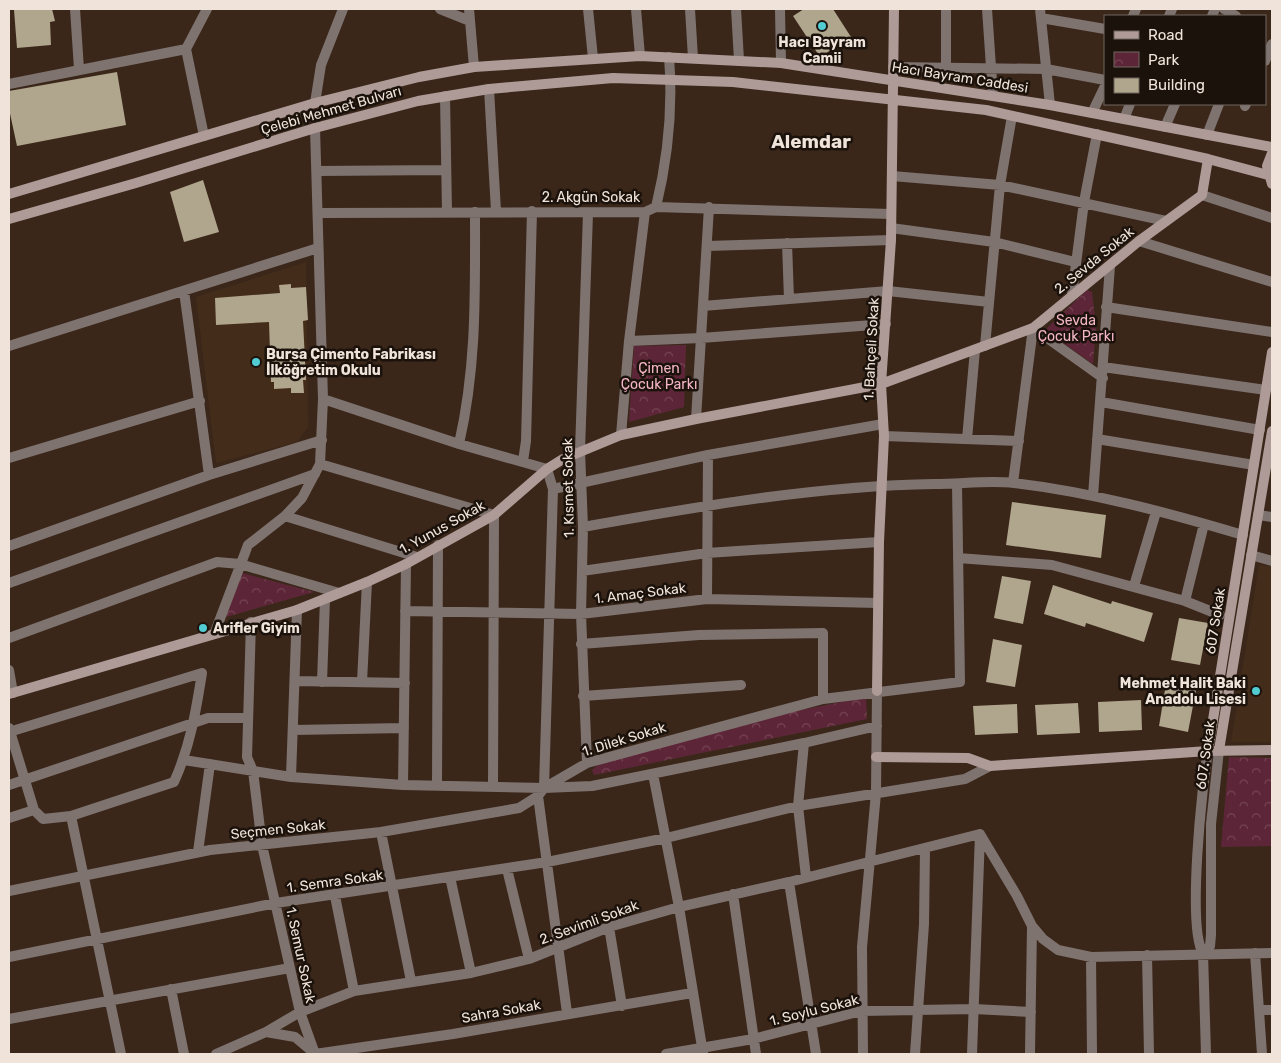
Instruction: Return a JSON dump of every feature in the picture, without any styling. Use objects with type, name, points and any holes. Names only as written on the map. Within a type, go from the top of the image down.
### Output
[{"type":"street","points":[[75,9],[79,68]]},
{"type":"street","points":[[204,136],[186,49],[207,9]]},
{"type":"street","points":[[315,103],[321,65],[343,9]]},
{"type":"street","points":[[440,9],[470,20]]},
{"type":"street","points":[[469,9],[474,67]]},
{"type":"street","points":[[588,9],[593,58]]},
{"type":"street","points":[[636,9],[640,56]]},
{"type":"street","points":[[690,9],[692,58]]},
{"type":"street","points":[[736,9],[739,60]]},
{"type":"street","points":[[780,9],[781,63]]},
{"type":"street","name":"1. Bahçeli Sokak","points":[[878,691],[879,542],[884,436],[881,384],[891,240],[894,9]]},
{"type":"street","points":[[946,9],[946,68]]},
{"type":"street","points":[[987,9],[993,69],[993,96]]},
{"type":"street","points":[[1050,105],[1041,14],[1104,29]]},
{"type":"street","points":[[1266,58],[1272,42]]},
{"type":"street","points":[[9,84],[79,68],[186,49]]},
{"type":"street","name":"Çelebi Mehmet Bulvarı","points":[[9,194],[315,103],[384,85],[474,67],[640,56]]},
{"type":"street","name":"Hacı Bayram Caddesi","points":[[640,56],[781,63],[1050,105],[1272,147]]},
{"type":"street","points":[[656,207],[663,179],[667,142],[670,79],[668,57]]},
{"type":"street","points":[[893,67],[1046,69],[1104,80]]},
{"type":"street","name":"Çelebi Mehmet Bulvarı","points":[[9,219],[136,183],[315,128],[418,100],[490,88],[613,78],[670,79]]},
{"type":"street","name":"Hacı Bayram Caddesi","points":[[670,79],[734,82],[986,110],[1208,159],[1270,180]]},
{"type":"street","points":[[490,88],[496,211]]},
{"type":"street","points":[[1092,113],[1104,88]]},
{"type":"street","points":[[445,96],[447,212]]},
{"type":"street","points":[[1124,119],[1130,105]]},
{"type":"street","points":[[1165,127],[1175,105]]},
{"type":"street","points":[[1207,135],[1219,105]]},
{"type":"street","points":[[985,346],[1000,185],[1012,116]]},
{"type":"street","points":[[215,632],[248,545],[285,516],[302,498],[320,464],[323,399],[315,128]]},
{"type":"street","points":[[1072,295],[1084,202],[1097,134]]},
{"type":"street","points":[[1270,180],[1267,166],[1272,153]]},
{"type":"street","points":[[1208,159],[1202,195],[1272,218]]},
{"type":"street","points":[[317,172],[446,170]]},
{"type":"street","points":[[892,176],[1000,185],[1166,221]]},
{"type":"street","name":"2. Sevda Sokak","points":[[881,384],[1033,328],[1139,241],[1202,195]]},
{"type":"street","name":"2. Akgün Sokak","points":[[319,213],[496,211],[588,213],[646,212],[656,207],[709,207],[891,214]]},
{"type":"street","points":[[696,418],[709,207]]},
{"type":"street","points":[[523,461],[526,441],[532,211]]},
{"type":"street","points":[[459,444],[468,408],[473,366],[475,212]]},
{"type":"street","points":[[621,435],[629,341],[646,212]]},
{"type":"street","name":"1. Kısmet Sokak","points":[[588,213],[580,451],[583,527],[580,614],[588,762]]},
{"type":"street","points":[[891,228],[994,242],[1075,262]]},
{"type":"street","points":[[707,246],[891,240]]},
{"type":"street","points":[[1139,241],[1272,282]]},
{"type":"street","points":[[787,243],[789,299]]},
{"type":"street","points":[[9,346],[318,248]]},
{"type":"street","points":[[1093,496],[1110,266]]},
{"type":"street","points":[[184,291],[209,475]]},
{"type":"street","points":[[703,306],[888,291],[989,302]]},
{"type":"street","points":[[1106,307],[1272,332]]},
{"type":"street","points":[[629,341],[701,338],[886,324]]},
{"type":"street","points":[[1013,483],[1033,328],[1103,378]]},
{"type":"street","points":[[967,439],[975,350]]},
{"type":"street","name":"607 Sokak","points":[[1203,953],[1198,941],[1196,898],[1199,822],[1213,750],[1243,535],[1272,352]]},
{"type":"street","points":[[1103,367],[1266,390]]},
{"type":"street","name":"1. Yunus Sokak","points":[[11,693],[215,632],[297,610],[367,582],[406,564],[494,514],[547,469],[580,451],[621,435],[696,418],[881,384]]},
{"type":"street","points":[[323,399],[459,444],[547,469],[553,489],[541,792],[546,862],[567,1013]]},
{"type":"street","points":[[9,458],[200,401]]},
{"type":"street","points":[[1101,402],[1260,430]]},
{"type":"street","points":[[553,489],[708,455],[883,424]]},
{"type":"street","name":"607. Sokak","points":[[1213,750],[1269,464],[1272,431]]},
{"type":"street","points":[[884,436],[1019,441]]},
{"type":"street","points":[[1097,439],[1254,464]]},
{"type":"street","points":[[9,546],[209,475],[322,440]]},
{"type":"street","points":[[707,599],[708,455]]},
{"type":"street","points":[[320,464],[494,514],[494,787]]},
{"type":"street","points":[[9,583],[314,474]]},
{"type":"street","points":[[583,527],[708,504],[882,485],[1013,483],[1093,496],[1243,535]]},
{"type":"street","points":[[957,484],[958,558],[1052,565],[1185,601],[1220,615]]},
{"type":"street","points":[[1134,586],[1156,512]]},
{"type":"street","points":[[1258,515],[1272,517]]},
{"type":"street","points":[[285,516],[417,557]]},
{"type":"street","points":[[1185,601],[1204,524]]},
{"type":"street","points":[[582,571],[707,553],[879,542]]},
{"type":"street","points":[[437,785],[438,545]]},
{"type":"street","points":[[1251,555],[1272,561]]},
{"type":"street","name":"1. Dilek Sokak","points":[[541,792],[588,762],[824,699],[960,682],[958,558]]},
{"type":"street","points":[[9,638],[217,562],[240,564],[339,593]]},
{"type":"street","points":[[403,785],[406,564]]},
{"type":"street","points":[[362,682],[367,582]]},
{"type":"street","points":[[322,682],[325,599]]},
{"type":"street","name":"1. Amaç Sokak","points":[[405,611],[580,614],[707,599],[878,603]]},
{"type":"street","points":[[290,777],[297,610]]},
{"type":"street","name":"1. Semur Sokak","points":[[251,622],[247,757],[253,771],[262,845],[300,1012],[315,1054]]},
{"type":"street","points":[[581,644],[699,635],[823,632],[824,699]]},
{"type":"street","points":[[9,670],[11,693]]},
{"type":"street","points":[[202,673],[193,724],[184,760],[174,782],[71,816],[43,819],[34,810],[9,731],[202,673]]},
{"type":"street","points":[[295,681],[405,683]]},
{"type":"street","points":[[583,696],[742,685]]},
{"type":"street","points":[[863,1054],[861,1011],[862,947],[872,860],[876,793],[878,691]]},
{"type":"street","points":[[9,785],[208,718],[248,718]]},
{"type":"street","points":[[184,760],[290,777],[403,785],[494,787],[541,792],[592,786],[804,743],[877,726]]},
{"type":"street","points":[[293,730],[404,728]]},
{"type":"street","points":[[804,743],[798,806],[806,877]]},
{"type":"street","points":[[876,757],[968,758],[990,766],[1213,750],[1272,750]]},
{"type":"street","points":[[198,852],[210,764]]},
{"type":"street","name":"1. Semra Sokak","points":[[9,957],[276,903],[334,896],[546,862],[666,838],[798,806],[965,779],[990,766]]},
{"type":"street","points":[[653,774],[679,906],[703,1051]]},
{"type":"street","name":"Seçmen Sokak","points":[[9,891],[198,852],[381,832],[519,808],[541,792]]},
{"type":"street","points":[[9,818],[34,810]]},
{"type":"street","points":[[71,816],[121,1054]]},
{"type":"street","points":[[381,832],[411,981]]},
{"type":"street","points":[[980,834],[1018,896],[1032,926],[1043,939],[1058,950],[1091,957],[1203,953],[1272,953]]},
{"type":"street","points":[[972,1054],[980,834]]},
{"type":"street","name":"2. Sevimli Sokak","points":[[216,1054],[266,1032],[300,1012],[354,991],[471,973],[529,959],[609,927],[679,906],[789,882],[980,834]]},
{"type":"street","points":[[915,1054],[924,924],[925,849]]},
{"type":"street","points":[[506,869],[529,959]]},
{"type":"street","points":[[450,877],[471,973]]},
{"type":"street","points":[[789,882],[816,1054]]},
{"type":"street","points":[[733,894],[756,1054]]},
{"type":"street","points":[[334,896],[354,991]]},
{"type":"street","points":[[1030,1054],[1032,926]]},
{"type":"street","points":[[609,927],[622,1006]]},
{"type":"street","points":[[1203,953],[1206,1054]]},
{"type":"street","points":[[1255,953],[1262,1054]]},
{"type":"street","points":[[1147,955],[1149,1054]]},
{"type":"street","points":[[1091,957],[1092,1054]]},
{"type":"street","points":[[9,1019],[290,968]]},
{"type":"street","points":[[171,989],[184,1054]]},
{"type":"street","name":"Sahra Sokak","points":[[315,1054],[453,1034],[692,993]]},
{"type":"street","name":"1. Soylu Sokak","points":[[666,1054],[703,1051],[861,1011],[917,1008],[1031,1012]]},
{"type":"street","points":[[1259,1010],[1272,1010]]},
{"type":"street","points":[[266,1032],[295,1038],[315,1054]]},
{"type":"shaded area","name":"Bursa Çimento Fabrikası İlköğretim Okulu","points":[[306,262],[308,427],[297,442],[216,463],[196,297]]},
{"type":"shaded area","name":"Mehmet Halit Baki Anadolu Lisesi","points":[[1259,565],[1272,566],[1272,742],[1231,742]]},
{"type":"green space","name":"Sevda Çocuk Parkı","points":[[1087,290],[1092,292],[1096,327],[1093,364],[1045,330]]},
{"type":"green space","name":"Çimen Çocuk Parkı","points":[[686,345],[684,407],[629,422],[634,346]]},
{"type":"green space","points":[[242,573],[314,592],[226,617]]},
{"type":"green space","points":[[866,697],[867,719],[594,775],[592,770],[599,764],[782,714]]},
{"type":"green space","points":[[1229,757],[1272,758],[1272,846],[1221,847]]},
{"type":"building","points":[[52,9],[55,21],[50,22],[51,45],[17,48],[14,10]]},
{"type":"building","name":"Hacı Bayram Camii","points":[[804,9],[833,9],[851,37],[820,57],[793,16]]},
{"type":"building","points":[[117,72],[126,125],[17,146],[9,109],[9,91]]},
{"type":"building","points":[[203,180],[219,232],[184,242],[170,192]]},
{"type":"building","points":[[291,284],[291,288],[306,287],[308,320],[303,321],[306,380],[303,380],[304,393],[291,393],[291,388],[274,389],[274,382],[271,382],[269,322],[216,325],[215,298],[280,293],[279,285]]},
{"type":"building","points":[[1012,502],[1106,515],[1101,558],[1006,545]]},
{"type":"building","points":[[1002,576],[1031,581],[1023,624],[994,618]]},
{"type":"building","points":[[1053,585],[1111,604],[1112,601],[1153,613],[1144,642],[1086,623],[1085,627],[1044,614]]},
{"type":"building","points":[[1179,618],[1208,623],[1200,665],[1171,660]]},
{"type":"building","points":[[993,639],[1022,645],[1015,687],[986,682]]},
{"type":"building","points":[[1166,684],[1196,690],[1188,732],[1159,726]]},
{"type":"building","points":[[1141,700],[1142,730],[1099,732],[1098,702]]},
{"type":"building","points":[[1078,703],[1080,733],[1037,735],[1035,705]]},
{"type":"building","points":[[1017,704],[1018,733],[975,735],[973,706]]},
{"type":"place","name":"Hacı Bayram Camii","points":[[822,26]]},
{"type":"place","name":"Bursa Çimento Fabrikası İlköğretim Okulu","points":[[256,362]]},
{"type":"place","name":"Arifler Giyim","points":[[203,628]]},
{"type":"place","name":"Mehmet Halit Baki Anadolu Lisesi","points":[[1256,691]]},
{"type":"district","name":"Alemdar","points":[[811,141]]}]
